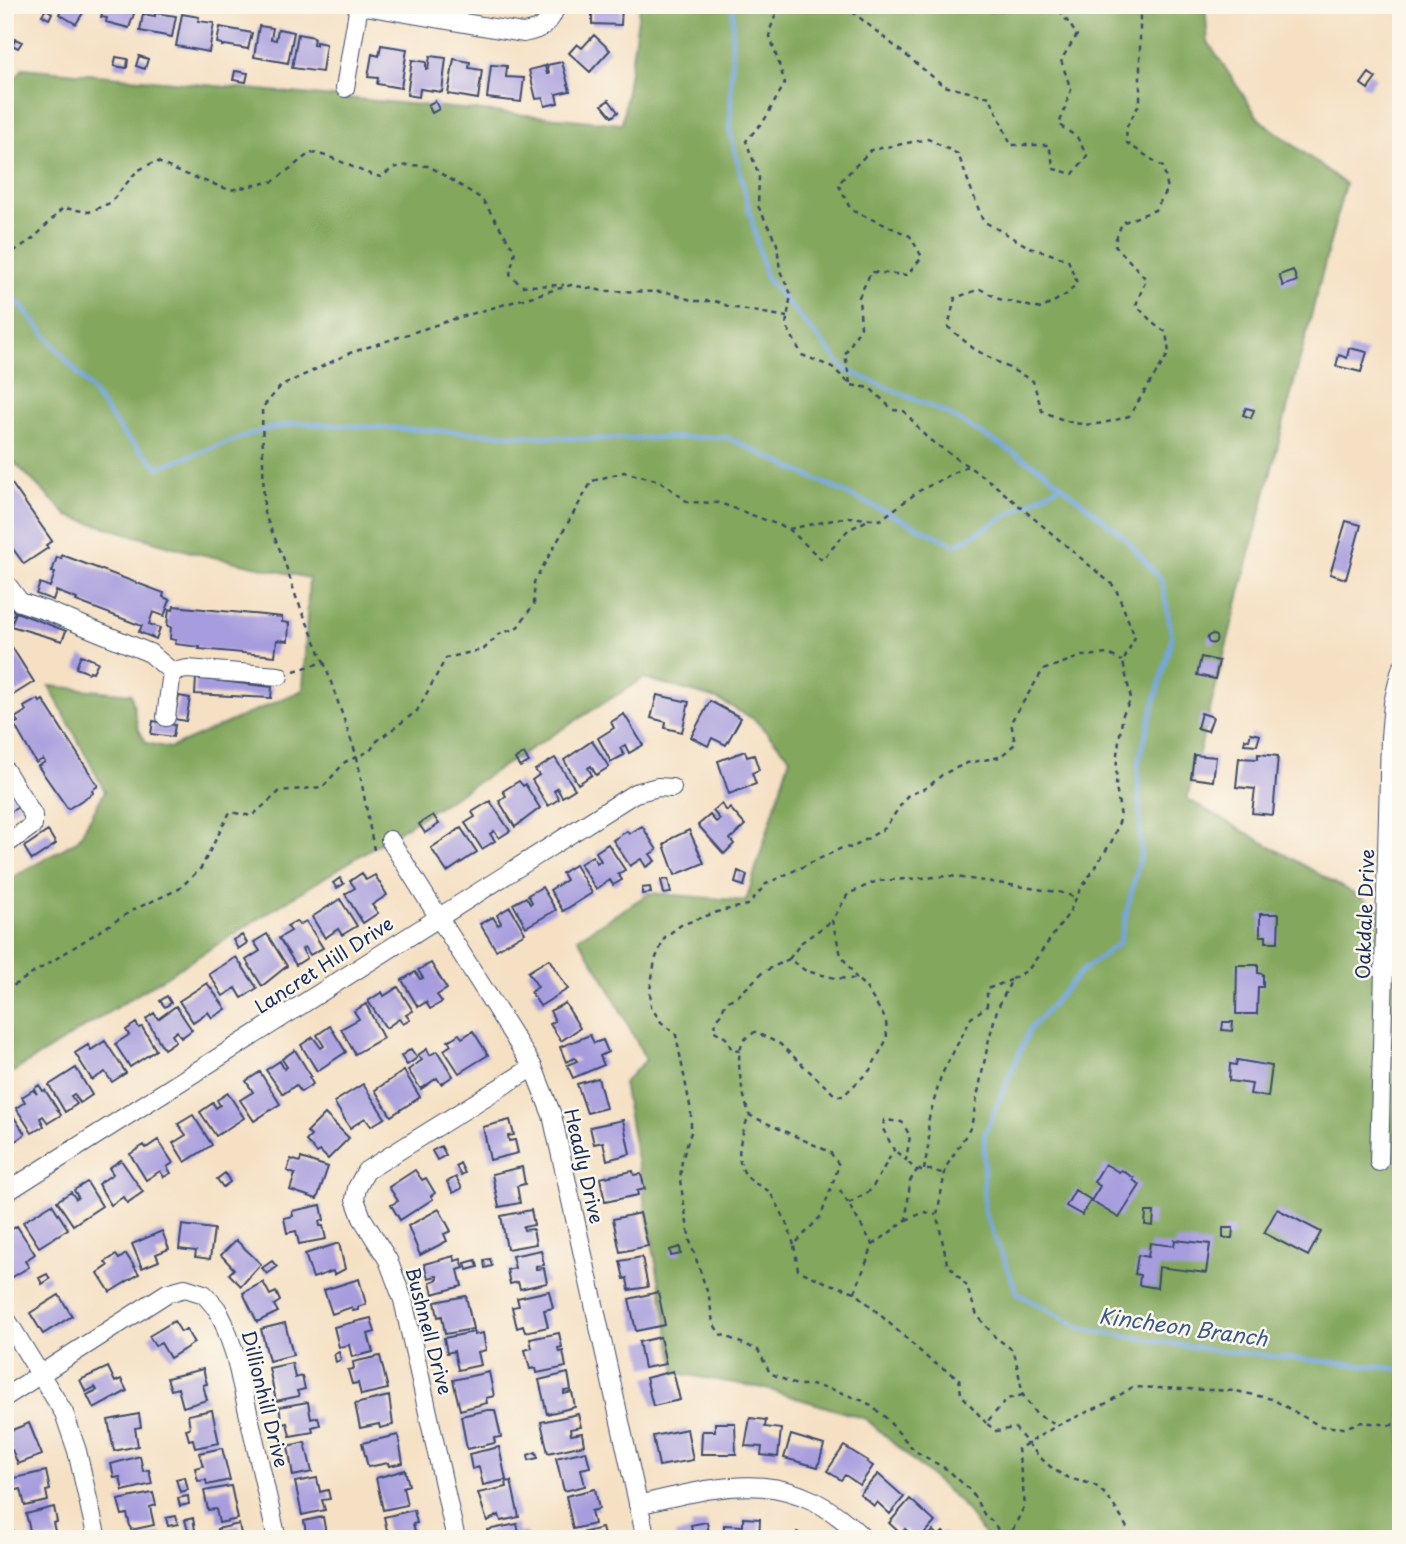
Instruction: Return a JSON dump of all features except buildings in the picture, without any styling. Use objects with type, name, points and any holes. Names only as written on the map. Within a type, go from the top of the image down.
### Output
[{"type":"street","points":[[345,88],[359,5],[523,33],[537,31],[548,23],[556,5]]},
{"type":"street","points":[[5,582],[20,602],[150,653],[172,672]]},
{"type":"street","points":[[172,672],[187,668],[279,676]]},
{"type":"street","name":"Oakdale Drive","points":[[1379,1161],[1390,737],[1393,703],[1401,669]]},
{"type":"street","points":[[166,717],[172,672]]},
{"type":"street","points":[[5,770],[33,815],[33,825],[5,845]]},
{"type":"street","name":"Lancret Hill Drive","points":[[5,1193],[635,793],[658,786],[671,788]]},
{"type":"street","name":"Headly Drive","points":[[390,840],[533,1067],[552,1115],[646,1539]]},
{"type":"street","name":"Bushnell Drive","points":[[456,1539],[403,1300],[388,1261],[358,1209],[356,1188],[366,1171],[533,1067]]},
{"type":"street","name":"Dillionhill Drive","points":[[5,1397],[167,1293],[185,1288],[204,1294],[217,1309],[235,1355],[277,1539]]},
{"type":"street","points":[[5,1317],[64,1413],[97,1539]]},
{"type":"street","points":[[638,1505],[720,1487],[764,1486],[821,1503],[864,1539]]},
{"type":"path","points":[[779,5],[769,33],[785,83],[765,119],[746,141],[759,176],[758,205],[777,244],[780,271],[791,294],[786,325],[802,355],[832,367],[851,385],[870,388],[893,410],[904,411],[927,438],[991,482],[1115,587],[1136,637],[1123,662],[1131,699],[1123,714],[1117,754],[1116,787],[1121,817],[1112,841],[1069,913],[1028,970],[987,989],[987,1006],[971,1018],[941,1076],[928,1122],[929,1141],[924,1170]]},
{"type":"path","points":[[844,5],[944,86],[990,97],[1011,145],[1049,145],[1054,169],[1073,174],[1087,156],[1077,137],[1059,125],[1071,90],[1061,60],[1077,35],[1056,5]]},
{"type":"path","points":[[970,5],[994,12],[1038,5]]},
{"type":"path","points":[[851,385],[845,354],[862,327],[859,296],[871,272],[907,275],[922,257],[910,236],[851,211],[838,184],[871,150],[928,139],[958,154],[983,222],[1027,246],[1068,260],[1077,284],[1067,294],[1041,309],[999,299],[980,289],[956,298],[948,327],[974,349],[1033,381],[1042,411],[1069,423],[1079,424],[1099,425],[1129,416],[1169,353],[1166,332],[1155,325],[1136,305],[1146,279],[1114,244],[1122,223],[1156,210],[1168,188],[1163,167],[1127,144],[1126,128],[1140,103],[1140,10],[1137,5]]},
{"type":"path","points":[[5,257],[34,238],[63,208],[89,212],[110,204],[136,171],[156,161],[230,190],[274,181],[310,153],[324,154],[381,177],[400,166],[429,166],[482,199],[515,251],[510,274],[521,286],[571,285],[604,291],[667,292],[694,301],[715,301],[730,307],[787,317]]},
{"type":"path","points":[[374,850],[357,757],[324,662],[264,513],[262,408],[281,386],[350,353],[454,318],[571,285]]},
{"type":"path","points":[[789,528],[848,517],[880,520],[919,491],[967,466]]},
{"type":"path","points":[[5,991],[133,910],[179,889],[201,868],[230,812],[252,816],[280,791],[323,787],[345,762],[370,751],[377,741],[417,711],[446,658],[484,649],[499,634],[517,628],[534,604],[534,582],[592,481],[624,472],[660,481],[688,502],[720,503],[789,528],[822,560],[848,530],[868,520]]},
{"type":"path","points":[[1002,1539],[971,1491],[948,1470],[915,1451],[885,1417],[866,1402],[834,1390],[796,1385],[770,1373],[758,1350],[720,1334],[713,1323],[709,1297],[690,1241],[680,1180],[682,1160],[691,1132],[691,1111],[681,1057],[676,1035],[661,1022],[650,1007],[650,990],[655,960],[665,937],[681,925],[720,911],[748,905],[766,884],[844,847],[852,848],[885,828],[906,796],[928,787],[943,774],[967,763],[1000,757],[1014,744],[1011,722],[1043,670],[1082,656],[1108,654],[1123,662]]},
{"type":"path","points":[[279,676],[324,662]]},
{"type":"path","points":[[740,1051],[732,1050],[726,1038],[713,1030],[726,1002],[738,996],[763,972],[789,959],[802,942],[832,921],[848,894],[877,881],[950,876],[1064,893],[1076,898]]},
{"type":"path","points":[[832,921],[841,955],[886,1020],[887,1039],[870,1070],[844,1096],[836,1096],[780,1044],[755,1032],[745,1039],[740,1051],[740,1083],[749,1115],[740,1142],[739,1162],[750,1180],[768,1191],[787,1224],[798,1269],[827,1283],[855,1292],[931,1361],[959,1378],[961,1394],[985,1423],[996,1431],[1015,1428],[1040,1458],[1064,1476],[1094,1485],[1114,1506],[1133,1539]]},
{"type":"path","points":[[789,959],[806,971],[835,978],[857,979]]},
{"type":"path","points":[[1012,979],[989,1039],[971,1127],[946,1167],[937,1215],[947,1263],[966,1285],[977,1315],[995,1337],[1014,1351],[1023,1395],[1036,1414],[1058,1425]]},
{"type":"path","points":[[749,1115],[830,1152],[839,1165],[821,1216],[794,1245]]},
{"type":"path","points":[[906,1160],[910,1136],[902,1122],[884,1120],[883,1129],[894,1150],[917,1170],[945,1174]]},
{"type":"path","points":[[849,1203],[871,1190],[894,1150]]},
{"type":"path","points":[[906,1220],[910,1181],[917,1170]]},
{"type":"path","points":[[840,1190],[873,1245]]},
{"type":"path","points":[[855,1292],[873,1245],[906,1220],[925,1212],[937,1215]]},
{"type":"path","points":[[1008,1539],[1025,1505],[1018,1449],[1058,1425],[1105,1404],[1133,1387],[1236,1391],[1272,1399],[1320,1426],[1343,1429],[1361,1422],[1391,1425],[1401,1422]]},
{"type":"path","points":[[985,1423],[1007,1399],[1023,1395]]},
{"type":"green space","points":[[640,5],[1205,5],[1208,42],[1259,119],[1345,184],[1187,799],[1386,912],[1390,767],[1401,770],[1401,1539],[987,1539],[961,1503],[866,1419],[763,1388],[676,1373],[623,1083],[646,1060],[603,977],[578,938],[650,893],[746,901],[790,757],[754,719],[717,699],[644,678],[5,1077],[5,882],[78,840],[105,791],[49,686],[131,694],[138,728],[146,743],[170,748],[303,690],[309,578],[191,552],[68,516],[5,453],[5,95],[23,68],[622,124]]},
{"type":"waterway","name":"Kincheon Branch","points":[[733,5],[730,131],[766,278],[846,370],[944,412],[1043,470],[1123,536],[1162,581],[1172,637],[1138,764],[1141,853],[1119,943],[1082,971],[1029,1030],[984,1136],[984,1211],[1018,1294],[1083,1329],[1211,1350],[1401,1369]]},
{"type":"waterway","points":[[5,291],[17,301],[86,383],[125,436],[159,467],[263,430],[298,423],[585,439],[726,437],[956,545],[1061,485]]}]
